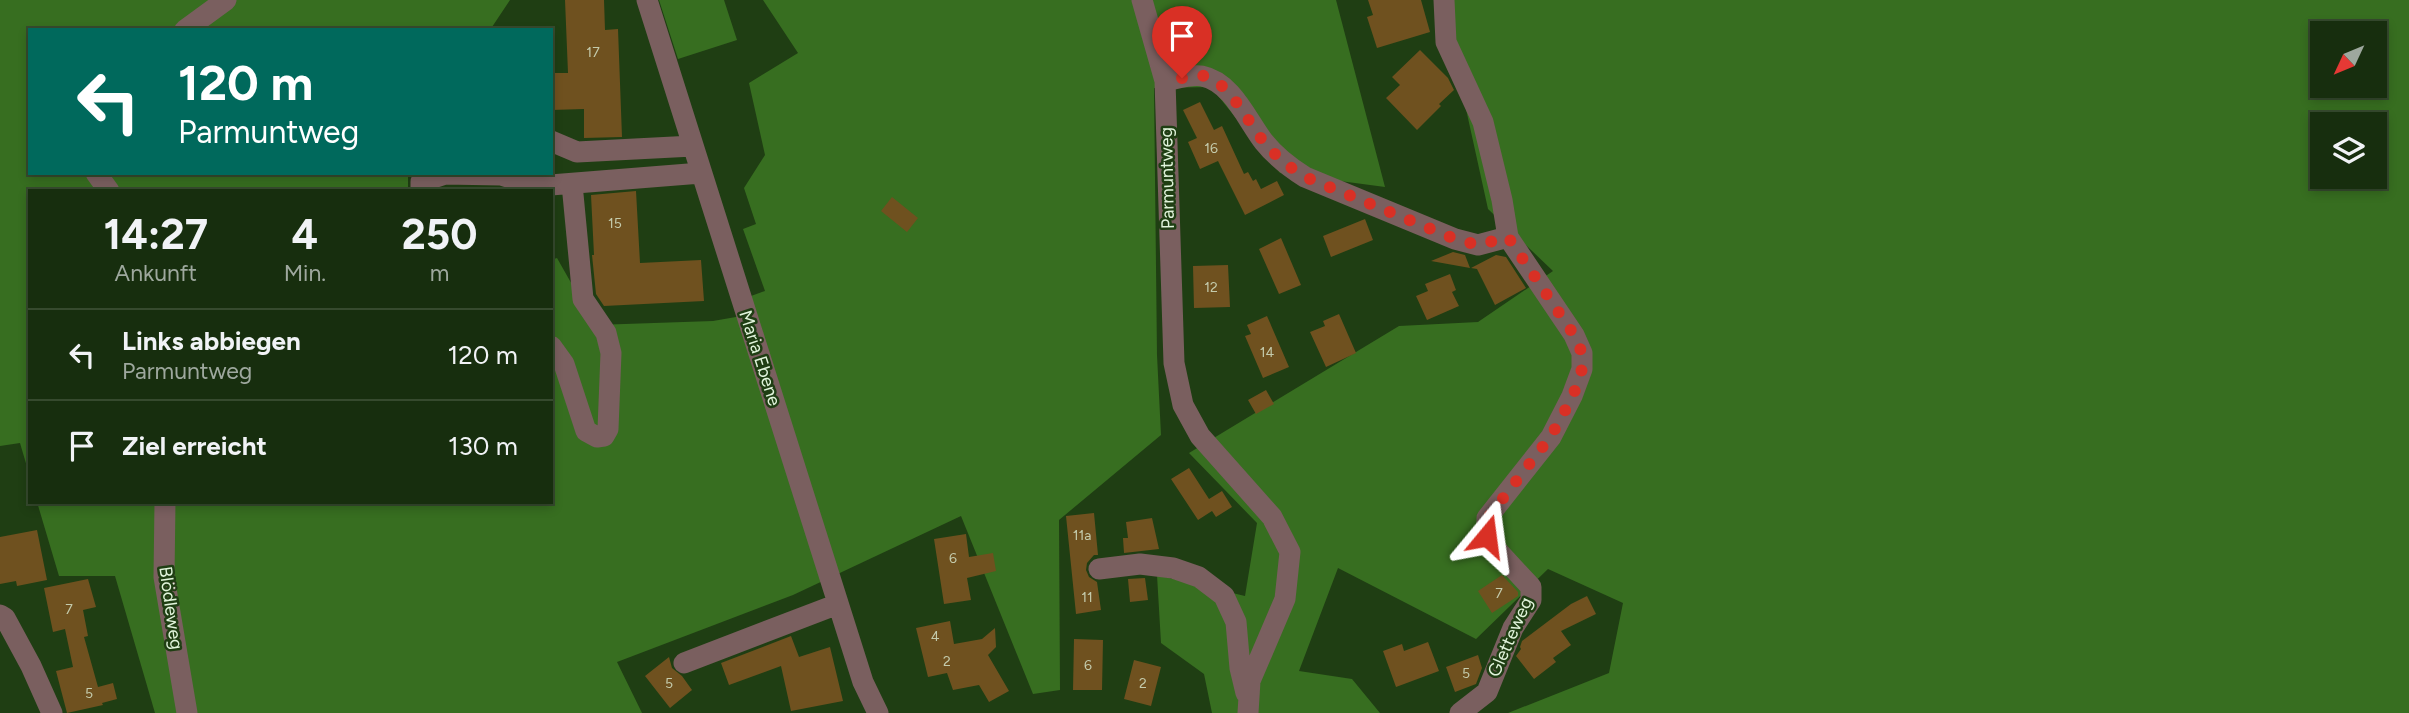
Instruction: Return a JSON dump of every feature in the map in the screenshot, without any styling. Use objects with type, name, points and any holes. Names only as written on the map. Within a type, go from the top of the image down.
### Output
[{"type":"street","points":[[188,28],[226,0]]},
{"type":"street","name":"Maria Ebene","points":[[646,0],[863,682],[878,713]]},
{"type":"street","name":"Parmuntweg","points":[[1142,0],[1165,81],[1174,363],[1183,405],[1200,436],[1272,517],[1290,552],[1285,599],[1250,681],[1248,709]]},
{"type":"street","points":[[1165,81],[1199,75],[1224,87],[1264,142],[1287,165],[1305,177],[1455,239],[1478,245],[1508,237],[1503,200],[1483,122],[1446,42],[1444,0]]},
{"type":"street","points":[[553,142],[577,152],[693,146]]},
{"type":"street","points":[[504,175],[538,186],[701,173]]},
{"type":"street","points":[[421,189],[421,182],[442,175]]},
{"type":"street","points":[[553,349],[564,364],[586,431],[597,437],[604,436],[608,429],[611,353],[606,333],[583,299],[572,184]]},
{"type":"street","name":"Gletteweg","points":[[1460,713],[1486,692],[1513,628],[1531,600],[1531,587],[1487,536],[1487,519],[1551,436],[1573,396],[1582,369],[1582,353],[1574,335],[1508,237]]},
{"type":"street","name":"Blödleweg","points":[[165,504],[164,577],[187,713]]},
{"type":"street","points":[[1099,569],[1140,564],[1173,568],[1199,577],[1224,596],[1236,622],[1240,668],[1248,709]]},
{"type":"street","points":[[684,663],[838,604]]},
{"type":"street","points":[[0,615],[5,618],[31,666],[52,713]]},
{"type":"green space","points":[[0,0],[510,0],[491,28],[28,28],[28,175],[408,175],[408,189],[28,189],[28,470],[20,443],[0,446]]},
{"type":"green space","points":[[659,0],[724,0],[737,40],[678,59]]},
{"type":"green space","points":[[763,0],[1336,0],[1385,187],[1280,173],[1211,87],[1154,88],[1157,355],[1161,435],[1059,520],[1060,690],[1033,694],[961,516],[793,595],[617,662],[642,713],[155,713],[115,576],[59,576],[38,504],[553,504],[553,259],[557,258],[595,325],[713,321],[753,314],[751,296],[765,291],[743,229],[756,224],[744,188],[765,155],[749,83],[798,53]]},
{"type":"green space","points":[[1442,0],[2409,0],[2409,713],[1508,713],[1609,673],[1623,603],[1548,569],[1476,639],[1338,568],[1299,671],[1352,679],[1380,713],[1212,713],[1204,674],[1161,643],[1157,575],[1245,596],[1257,523],[1189,453],[1399,326],[1478,322],[1553,271],[1488,209]]},
{"type":"building","points":[[565,0],[604,0],[605,30],[618,29],[622,137],[584,138],[584,109],[553,110],[553,73],[568,73]]},
{"type":"building","points":[[1368,0],[1421,0],[1430,32],[1377,48],[1367,17],[1373,15]]},
{"type":"building","points":[[1420,50],[1448,78],[1454,90],[1417,130],[1386,98],[1400,85],[1392,77]]},
{"type":"building","points":[[1200,102],[1214,130],[1222,126],[1244,174],[1248,172],[1253,181],[1256,179],[1261,189],[1277,181],[1284,195],[1245,215],[1218,161],[1200,169],[1188,142],[1197,138],[1183,110]]},
{"type":"building","points":[[636,191],[640,263],[701,260],[704,301],[604,306],[596,294],[591,195]]},
{"type":"building","points":[[892,197],[918,218],[907,232],[881,211]]},
{"type":"building","points":[[1365,219],[1373,240],[1331,257],[1323,236]]},
{"type":"building","points":[[1281,238],[1301,285],[1279,294],[1259,249]]},
{"type":"building","points":[[1453,252],[1465,255],[1470,268],[1431,261]]},
{"type":"building","points":[[1496,255],[1506,257],[1526,288],[1495,305],[1477,269],[1471,268]]},
{"type":"building","points":[[1228,265],[1230,307],[1194,308],[1193,266]]},
{"type":"building","points":[[1450,274],[1456,290],[1452,292],[1459,306],[1427,320],[1416,296],[1428,291],[1425,284]]},
{"type":"building","points":[[1339,314],[1356,353],[1326,367],[1310,332],[1325,326],[1323,321]]},
{"type":"building","points":[[1267,316],[1289,367],[1263,378],[1245,336],[1251,334],[1247,325]]},
{"type":"building","points":[[1266,390],[1274,404],[1256,414],[1248,400]]},
{"type":"building","points":[[1189,468],[1209,499],[1222,491],[1232,507],[1216,517],[1212,511],[1198,520],[1171,479]]},
{"type":"building","points":[[1094,513],[1098,555],[1094,555],[1087,563],[1086,570],[1089,577],[1097,582],[1101,610],[1076,614],[1066,516]]},
{"type":"building","points":[[1152,518],[1159,549],[1124,553],[1123,538],[1128,538],[1126,522]]},
{"type":"building","points":[[37,530],[47,580],[17,586],[16,581],[0,584],[0,537]]},
{"type":"building","points":[[966,534],[969,557],[993,553],[996,571],[967,578],[971,600],[944,604],[934,539]]},
{"type":"building","points":[[1502,575],[1518,592],[1518,596],[1492,613],[1478,591]]},
{"type":"building","points":[[1145,578],[1148,600],[1130,602],[1128,579]]},
{"type":"building","points":[[88,579],[96,607],[83,610],[88,636],[84,637],[98,687],[113,683],[117,699],[67,713],[56,671],[73,667],[65,629],[53,632],[44,588]]},
{"type":"building","points":[[1587,596],[1596,614],[1561,631],[1571,645],[1553,658],[1556,662],[1534,679],[1516,656],[1522,641],[1571,604]]},
{"type":"building","points":[[950,621],[954,644],[982,639],[995,628],[996,647],[988,655],[1009,691],[989,702],[979,685],[953,690],[947,673],[928,677],[916,628]]},
{"type":"building","points":[[791,636],[799,657],[830,647],[843,701],[791,711],[781,666],[729,685],[721,663]]},
{"type":"building","points":[[1074,639],[1103,640],[1102,690],[1073,690]]},
{"type":"building","points":[[1428,642],[1439,671],[1396,687],[1383,651],[1402,644],[1404,651]]},
{"type":"building","points":[[1478,655],[1482,668],[1476,684],[1455,692],[1446,667]]},
{"type":"building","points":[[669,657],[672,668],[692,690],[670,708],[645,676]]},
{"type":"building","points":[[1134,660],[1161,667],[1151,706],[1124,699]]},
{"type":"route","points":[[1182,78],[1199,75],[1224,87],[1264,142],[1287,165],[1305,177],[1455,239],[1478,245],[1508,237],[1574,335],[1582,353],[1582,369],[1573,396],[1551,436],[1528,469],[1494,507],[1487,519],[1487,536]]}]
